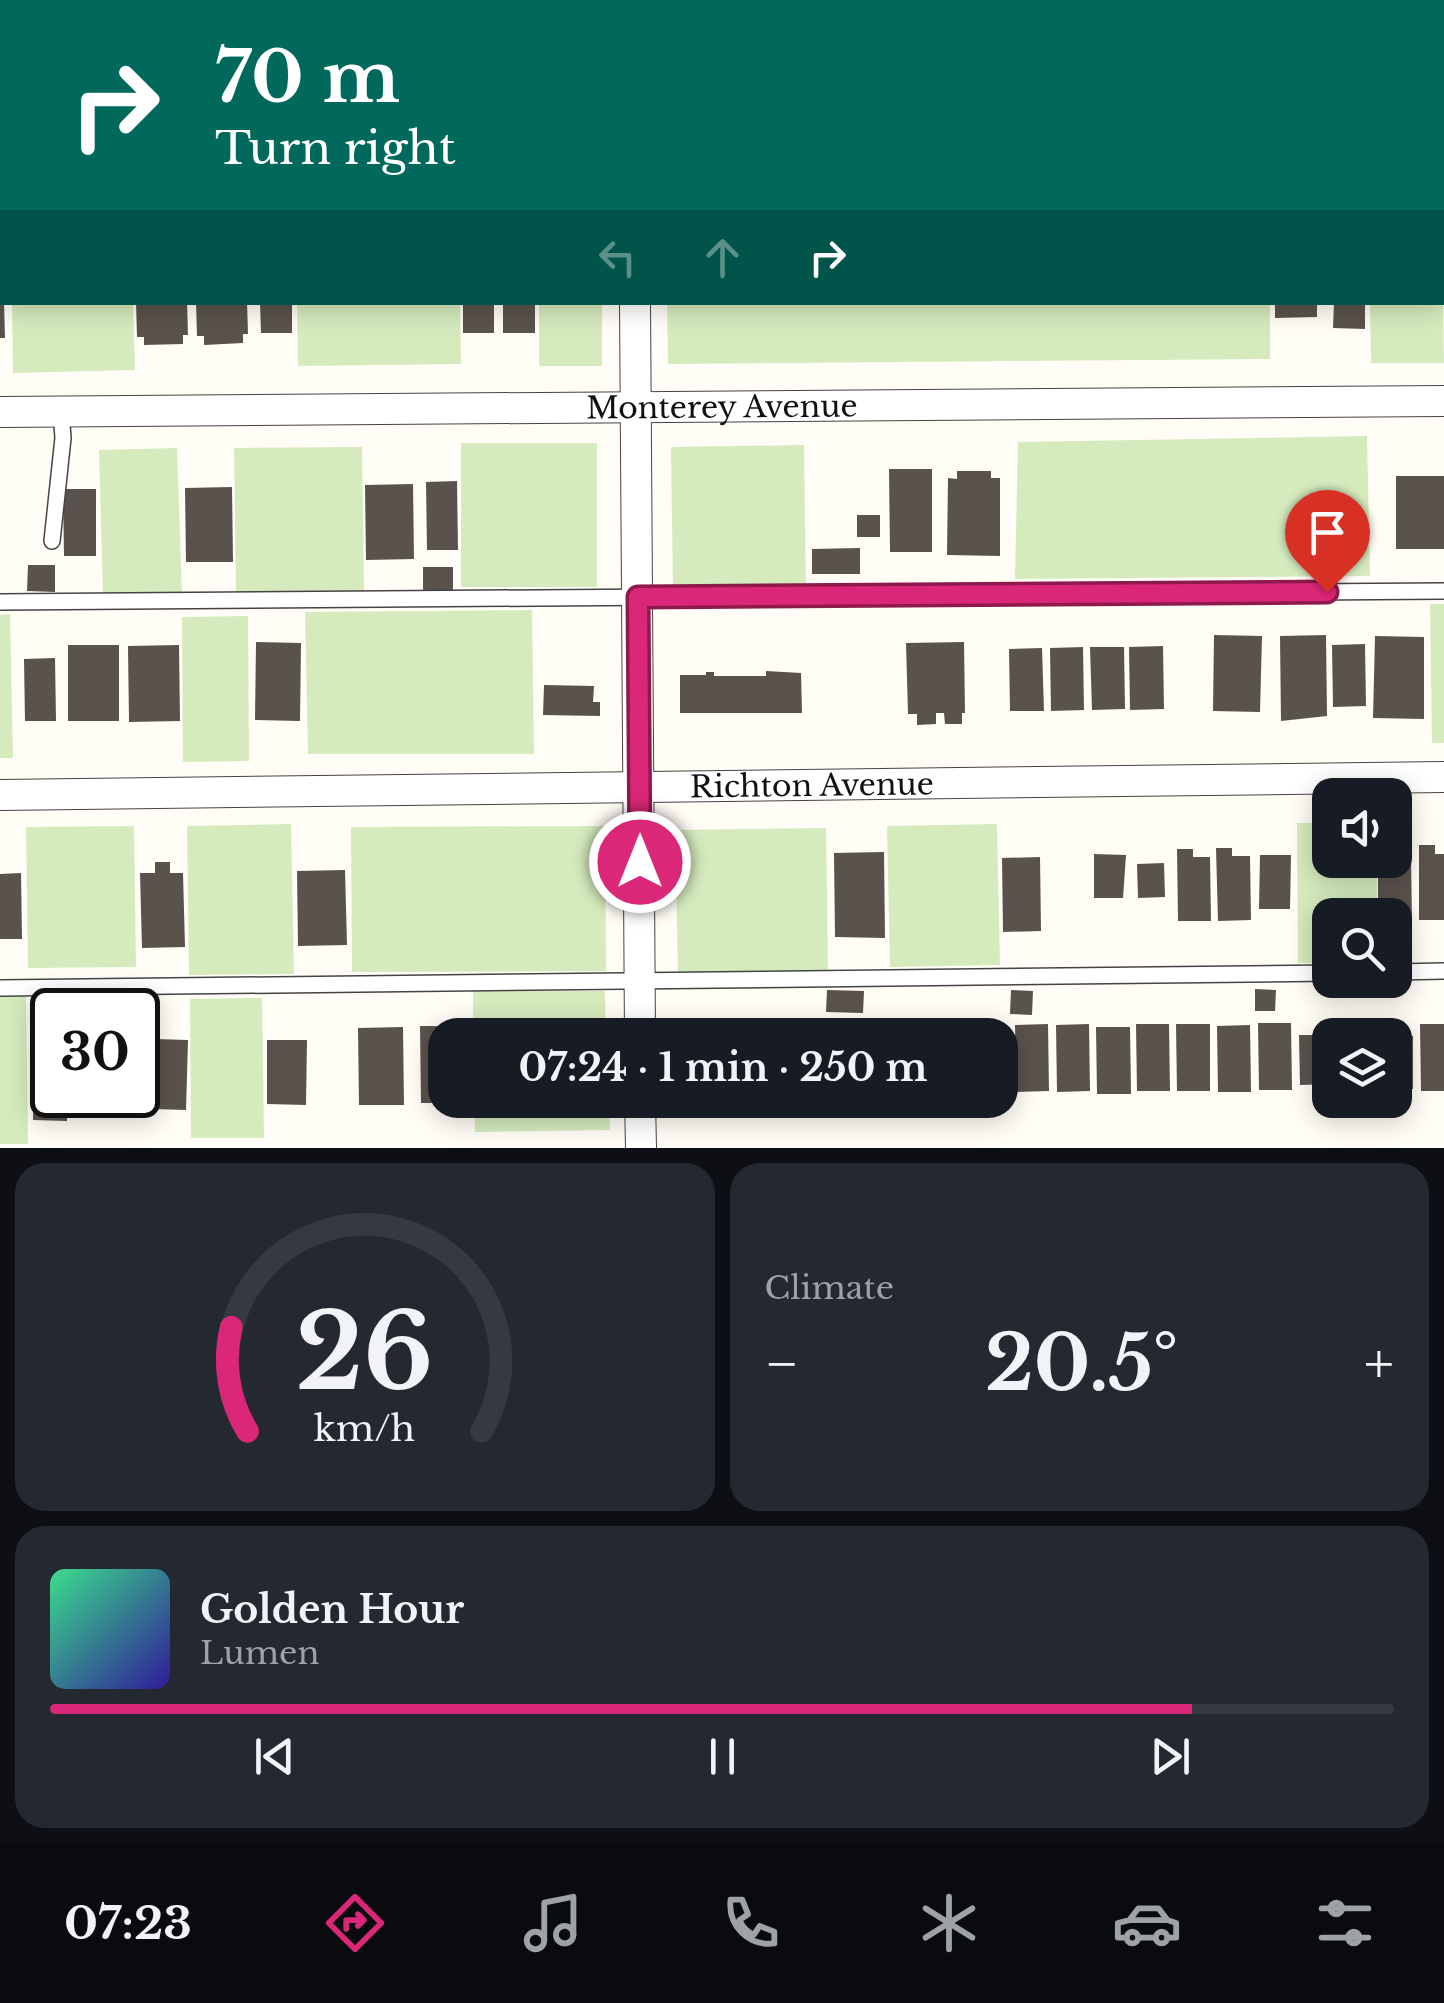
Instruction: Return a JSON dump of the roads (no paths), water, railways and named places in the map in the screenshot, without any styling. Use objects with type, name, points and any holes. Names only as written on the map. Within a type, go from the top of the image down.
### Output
[{"type":"street","points":[[635,305],[640,1018]]},
{"type":"street","name":"Monterey Avenue","points":[[0,412],[1444,400]]},
{"type":"street","name":"Richton Avenue","points":[[0,795],[1444,777]]},
{"type":"street","points":[[640,1118],[641,1148]]},
{"type":"lane","points":[[52,541],[63,438],[61,412]]},
{"type":"lane","points":[[0,602],[1444,591]]},
{"type":"lane","points":[[1412,972],[1444,971]]},
{"type":"lane","points":[[0,988],[1312,972]]}]
